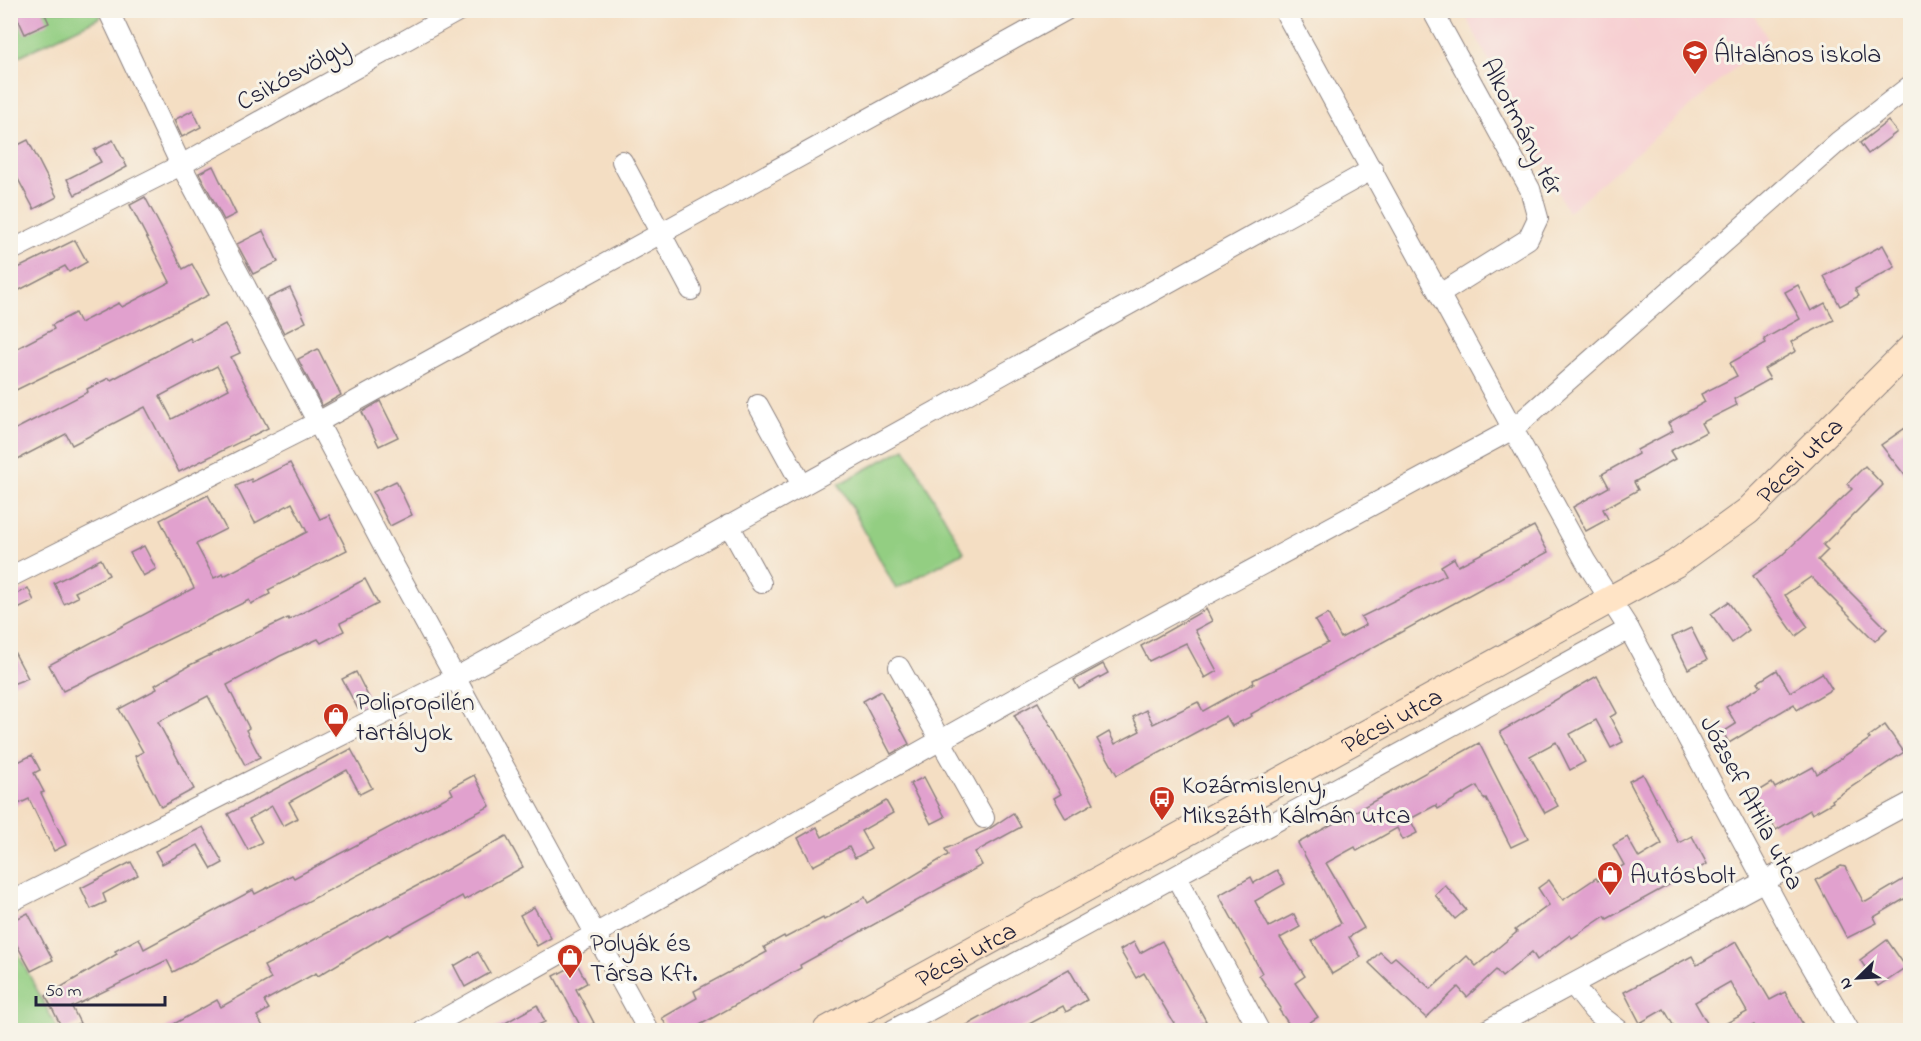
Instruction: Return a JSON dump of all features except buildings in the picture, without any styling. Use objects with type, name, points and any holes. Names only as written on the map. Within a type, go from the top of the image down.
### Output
[{"type":"main road","name":"Pécsi utca","points":[[827,1030],[1675,564],[1748,511],[1911,349]]},
{"type":"street","points":[[108,10],[181,165],[455,678],[648,1030]]},
{"type":"street","name":"Csikósvölgy","points":[[10,250],[181,165],[460,10]]},
{"type":"street","points":[[10,577],[318,422],[1066,10]]},
{"type":"street","name":"József Attila utca","points":[[1284,10],[1373,169],[1512,429],[1629,629],[1764,880],[1849,1030]]},
{"type":"street","name":"Alkotmány tér","points":[[1432,10],[1530,189],[1538,218],[1528,238],[1440,294]]},
{"type":"street","points":[[424,1030],[940,741],[1512,429],[1834,137],[1911,86]]},
{"type":"street","points":[[622,161],[691,290]]},
{"type":"street","points":[[10,902],[455,678],[1373,169]]},
{"type":"street","points":[[758,405],[802,485]]},
{"type":"street","points":[[729,525],[761,583]]},
{"type":"street","points":[[893,1030],[1629,629]]},
{"type":"street","points":[[899,667],[984,818]]},
{"type":"street","points":[[1487,1030],[1911,803]]},
{"type":"street","points":[[1176,877],[1259,1030]]},
{"type":"street","points":[[1573,985],[1593,1010],[1619,1030]]},
{"type":"shaded area","points":[[1463,11],[1628,11],[1645,41],[1629,11],[1751,11],[1768,39],[1568,212]]},
{"type":"green space","points":[[11,11],[98,11],[101,17],[11,60]]},
{"type":"green space","points":[[905,448],[964,552],[896,589],[839,484]]},
{"type":"green space","points":[[11,940],[58,1030],[11,1030]]},
{"type":"place","name":"Általános iskola","points":[[1695,76]]},
{"type":"place","name":"Polipropilén tartályok","points":[[336,739]]},
{"type":"place","name":"Kozármisleny, Mikszáth Kálmán utca","points":[[1162,822]]},
{"type":"place","name":"Autósbolt","points":[[1610,897]]},
{"type":"place","name":"Polyák és Társa Kft.","points":[[570,980]]}]
